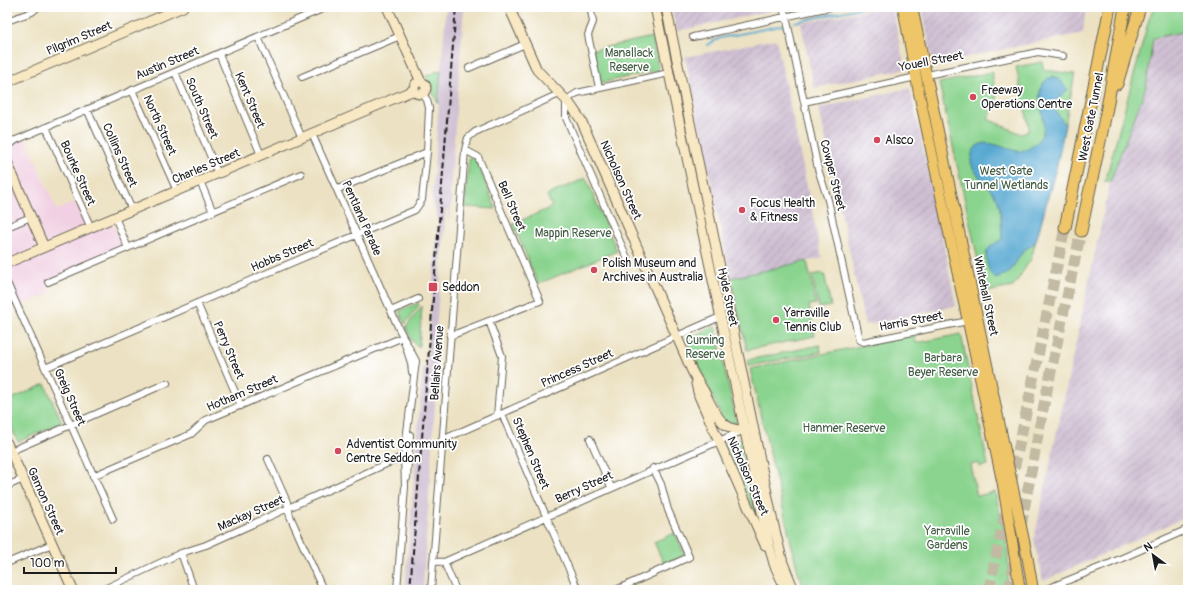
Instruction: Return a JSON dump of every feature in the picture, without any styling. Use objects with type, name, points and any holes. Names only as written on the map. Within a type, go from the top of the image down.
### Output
[{"type":"highway","points":[[1104,46],[1107,7]]},
{"type":"highway","name":"West Gate Tunnel","points":[[1065,228],[1104,46],[1110,7]]},
{"type":"highway","name":"West Gate Tunnel","points":[[1081,231],[1106,113],[1125,7]]},
{"type":"highway","points":[[1106,113],[1115,92],[1140,7]]},
{"type":"main road","name":"Whitehall Street","points":[[903,7],[916,77],[947,196]]},
{"type":"main road","name":"Whitehall Street","points":[[912,7],[927,75],[947,196],[973,320],[1028,560],[1033,590]]},
{"type":"main road","name":"Youell Street","points":[[916,77],[927,75]]},
{"type":"main road","name":"Whitehall Street","points":[[973,320],[1003,485],[1019,585]]},
{"type":"street","points":[[8,19],[32,12],[38,7]]},
{"type":"street","name":"Pilgrim Street","points":[[7,82],[183,7]]},
{"type":"street","name":"Austin Street","points":[[7,147],[16,140],[327,7]]},
{"type":"street","points":[[387,7],[414,68],[419,87]]},
{"type":"street","name":"Nicholson Street","points":[[509,7],[540,74],[574,109],[583,125],[694,374],[708,401],[723,424],[731,428],[748,429]]},
{"type":"street","name":"Hyde Street","points":[[655,7],[724,315],[774,564],[786,590]]},
{"type":"street","name":"Hyde Street","points":[[666,7],[724,315]]},
{"type":"street","name":"Cowper Street","points":[[782,7],[786,16]]},
{"type":"street","name":"Cowper Street","points":[[786,7],[786,16],[818,169],[828,200],[859,340]]},
{"type":"street","points":[[693,37],[830,7]]},
{"type":"street","points":[[591,11],[593,22],[588,35],[599,88]]},
{"type":"street","points":[[302,77],[400,36]]},
{"type":"street","points":[[258,37],[302,138]]},
{"type":"street","points":[[663,42],[672,40]]},
{"type":"street","points":[[469,68],[525,44]]},
{"type":"street","name":"Youell Street","points":[[927,75],[1038,52],[1063,56]]},
{"type":"street","name":"Kent Street","points":[[219,54],[261,155]]},
{"type":"street","name":"South Street","points":[[175,72],[218,174]]},
{"type":"street","points":[[628,260],[566,116],[563,97],[669,73]]},
{"type":"street","name":"Youell Street","points":[[804,102],[916,77]]},
{"type":"street","name":"Charles Street","points":[[7,263],[419,87]]},
{"type":"street","name":"Hobbs Street","points":[[44,368],[412,212],[420,206],[424,187],[427,152],[429,108],[427,100],[419,87]]},
{"type":"street","name":"North Street","points":[[132,90],[177,191]]},
{"type":"street","name":"Bellairs Avenue","points":[[431,590],[465,150],[468,138],[475,132],[563,97]]},
{"type":"street","name":"Collins Street","points":[[87,109],[132,210]]},
{"type":"street","name":"Bourke Street","points":[[46,127],[90,228]]},
{"type":"street","name":"Pentland Parade","points":[[312,134],[338,189],[391,311],[416,361],[412,387],[410,440],[406,455],[407,476],[397,590]]},
{"type":"street","name":"Austin Street","points":[[7,141],[16,140]]},
{"type":"street","name":"Bell Street","points":[[465,150],[478,157],[540,300],[489,321]]},
{"type":"street","points":[[338,189],[427,152]]},
{"type":"street","points":[[7,162],[28,218]]},
{"type":"street","points":[[48,282],[301,174]]},
{"type":"street","points":[[7,175],[42,248]]},
{"type":"street","points":[[200,181],[214,212]]},
{"type":"street","points":[[116,217],[128,248]]},
{"type":"street","points":[[7,227],[28,218]]},
{"type":"street","name":"Greig Street","points":[[7,283],[113,519]]},
{"type":"street","points":[[391,311],[418,299]]},
{"type":"street","name":"Perry Street","points":[[197,303],[241,406]]},
{"type":"street","name":"Princess Street","points":[[442,440],[724,315]]},
{"type":"street","name":"Harris Street","points":[[859,340],[862,342],[973,320]]},
{"type":"street","points":[[450,336],[489,321]]},
{"type":"street","name":"Stephen Street","points":[[489,321],[502,356],[499,415],[546,516],[578,590]]},
{"type":"street","name":"Hotham Street","points":[[93,476],[191,434],[206,420],[403,337]]},
{"type":"street","name":"Nicholson Street","points":[[694,374],[699,396],[721,439],[774,564]]},
{"type":"street","points":[[11,451],[168,383]]},
{"type":"street","points":[[708,401],[721,439]]},
{"type":"street","name":"Hyde Street","points":[[748,429],[780,552],[794,590]]},
{"type":"street","name":"Berry Street","points":[[433,561],[444,562],[653,468],[748,429]]},
{"type":"street","points":[[590,439],[611,487]]},
{"type":"street","name":"Gamon Street","points":[[7,443],[73,590]]},
{"type":"street","name":"Mackay Street","points":[[102,590],[181,553],[206,545],[406,455]]},
{"type":"street","points":[[268,459],[323,590]]},
{"type":"street","points":[[616,590],[689,558],[668,510],[661,484],[653,468]]},
{"type":"street","points":[[7,486],[23,479]]},
{"type":"street","points":[[1044,590],[1111,563],[1188,529]]},
{"type":"street","points":[[7,563],[52,544]]},
{"type":"street","points":[[181,553],[194,590]]},
{"type":"street","points":[[444,562],[456,590]]},
{"type":"street","points":[[1013,590],[1019,585]]},
{"type":"shaded area","points":[[446,7],[464,7],[450,194],[452,200],[449,222],[448,209],[446,209],[434,354],[438,354],[423,590],[405,590],[423,367],[426,368],[438,221],[432,197]]},
{"type":"shaded area","points":[[671,7],[774,7],[775,10],[677,31]]},
{"type":"shaded area","points":[[883,7],[892,7],[905,69],[814,88],[801,23]]},
{"type":"shaded area","points":[[922,7],[1086,7],[1083,33],[933,64]]},
{"type":"shaded area","points":[[1188,31],[1188,516],[1043,581],[1034,539],[1111,177],[1146,87],[1153,38]]},
{"type":"shaded area","points":[[776,39],[822,258],[731,278],[685,57]]},
{"type":"shaded area","points":[[910,88],[956,306],[865,325],[819,108]]},
{"type":"shaded area","points":[[25,137],[57,210],[75,202],[86,227],[110,218],[123,248],[46,282],[51,293],[19,306],[16,300],[7,303],[7,145]]},
{"type":"green space","points":[[1154,7],[1188,7],[1188,31],[1153,38],[1146,87],[1110,182],[1105,182],[1149,19]]},
{"type":"green space","name":"Manallack Reserve","points":[[652,37],[659,70],[600,83],[593,50]]},
{"type":"green space","name":"West Gate Tunnel Wetlands","points":[[1042,62],[1044,70],[1075,74],[1058,160],[1031,259],[1013,287],[985,292],[939,83],[992,72],[997,101],[988,119],[1021,134],[1027,132],[1029,127],[1016,67]]},
{"type":"green space","points":[[441,70],[438,104],[426,76]]},
{"type":"green space","points":[[473,157],[476,160],[496,209],[465,207],[469,158]]},
{"type":"green space","name":"Mappin Reserve","points":[[586,178],[617,251],[538,284],[513,224],[552,207],[547,195]]},
{"type":"green space","name":"Yarraville Tennis Club","points":[[807,261],[816,304],[809,305],[815,336],[747,350],[731,278]]},
{"type":"green space","points":[[824,273],[831,306],[819,308],[812,275]]},
{"type":"green space","points":[[418,303],[419,305],[405,324],[399,311]]},
{"type":"green space","points":[[422,306],[419,347],[412,341],[406,327]]},
{"type":"green space","name":"Cuming Reserve","points":[[715,326],[737,424],[723,420],[687,339]]},
{"type":"green space","points":[[961,334],[988,465],[980,467],[979,463],[970,465],[977,496],[995,492],[1008,552],[1008,577],[1006,590],[805,590],[799,576],[750,369],[914,335],[916,343]]},
{"type":"green space","points":[[820,345],[821,352],[749,366],[748,360]]},
{"type":"green space","points":[[45,384],[62,422],[18,442],[7,418],[7,401]]},
{"type":"green space","points":[[739,438],[759,522],[724,444]]},
{"type":"green space","points":[[675,533],[685,555],[664,564],[654,542]]},
{"type":"water","points":[[1053,76],[1060,80],[1068,90],[1054,102],[1055,110],[1065,125],[1058,160],[1037,238],[1033,245],[1024,250],[1009,273],[995,278],[992,276],[988,268],[986,255],[989,248],[1002,239],[1000,208],[994,194],[973,169],[971,159],[974,150],[978,145],[984,143],[1021,151],[1030,148],[1040,139],[1043,130],[1043,120],[1040,91],[1044,83]]},
{"type":"waterway","points":[[795,22],[865,7]]},
{"type":"waterway","points":[[707,45],[720,38],[784,25]]},
{"type":"tunnel","points":[[1011,484],[1065,228]]},
{"type":"tunnel","points":[[1009,590],[1042,414],[1081,231]]},
{"type":"tunnel","points":[[989,590],[1007,504]]},
{"type":"railway","points":[[410,590],[456,7]]},
{"type":"place","name":"Freeway Operations Centre","points":[[973,97]]},
{"type":"place","name":"Alsco","points":[[877,140]]},
{"type":"place","name":"Focus Health & Fitness","points":[[742,210]]},
{"type":"place","name":"Polish Museum and Archives in Australia","points":[[594,270]]},
{"type":"place","name":"Seddon","points":[[433,287]]},
{"type":"place","name":"Yarraville Tennis Club","points":[[776,320]]},
{"type":"place","name":"Adventist Community Centre Seddon","points":[[338,451]]},
{"type":"park label","name":"Barbara Beyer Reserve","points":[[943,365]]},
{"type":"park label","name":"Hanmer Reserve","points":[[844,428]]},
{"type":"park label","name":"Yarraville Gardens","points":[[947,538]]}]
